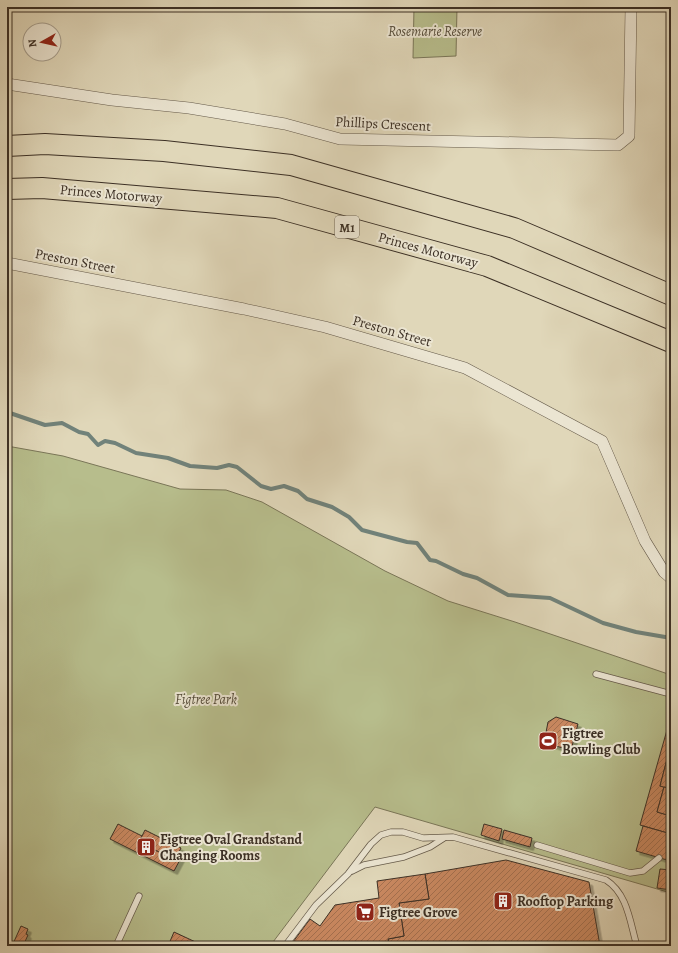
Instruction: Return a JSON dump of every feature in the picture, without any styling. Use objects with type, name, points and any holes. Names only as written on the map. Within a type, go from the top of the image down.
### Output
[{"type":"highway","points":[[7,146],[45,144],[164,151],[291,165],[514,228],[671,295]]},
{"type":"highway","name":"Princes Motorway","points":[[7,190],[42,188],[278,208],[487,266],[671,342]]},
{"type":"street","name":"Phillips Crescent","points":[[7,84],[112,100],[189,108],[285,124],[340,139],[618,145],[629,136],[631,7]]},
{"type":"street","name":"Preston Street","points":[[7,263],[244,309],[296,321],[465,368],[602,440],[645,542],[664,572],[671,578]]},
{"type":"lane","points":[[596,674],[671,694]]},
{"type":"lane","points":[[285,946],[319,902],[348,874],[371,844],[385,833],[403,832],[419,838],[453,837],[606,880],[613,885],[622,897],[637,946]]},
{"type":"lane","points":[[348,874],[364,865],[404,857],[430,847],[445,837]]},
{"type":"lane","points":[[537,845],[630,873],[643,871],[659,858]]},
{"type":"lane","points":[[116,946],[139,896]]},
{"type":"green space","name":"Rosemarie Reserve","points":[[414,7],[457,7],[456,56],[413,58]]},
{"type":"green space","name":"Figtree Park","points":[[7,446],[63,456],[180,489],[226,490],[262,502],[385,571],[448,601],[671,675],[671,893],[375,807],[270,946],[7,946]]},
{"type":"building","points":[[556,717],[578,724],[571,750],[544,743],[548,722]]},
{"type":"building","points":[[671,717],[671,731],[667,730]]},
{"type":"building","points":[[667,730],[671,731],[671,744],[660,786],[664,787],[657,812],[671,816],[671,834],[640,825]]},
{"type":"building","points":[[671,744],[671,789],[660,786]]},
{"type":"building","points":[[664,787],[671,789],[671,816],[657,812]]},
{"type":"building","name":"Figtree Oval Grandstand Changing Rooms","points":[[118,824],[182,856],[174,871],[110,839]]},
{"type":"building","points":[[484,824],[502,829],[499,841],[481,835]]},
{"type":"building","points":[[643,826],[671,834],[671,845],[667,860],[636,851]]},
{"type":"building","points":[[145,830],[181,848],[175,860],[139,842]]},
{"type":"building","points":[[504,830],[532,838],[530,847],[502,839]]},
{"type":"building","name":"Rooftop Parking","points":[[506,860],[589,882],[600,946],[389,946],[388,939],[404,936],[399,903],[429,899],[425,874]]},
{"type":"building","points":[[660,869],[671,870],[671,890],[657,888]]},
{"type":"building","name":"Figtree Grove","points":[[425,874],[429,899],[399,903],[404,936],[388,939],[389,946],[290,946],[310,919],[320,926],[335,905],[379,898],[377,881]]},
{"type":"building","points":[[21,926],[28,929],[26,934],[28,935],[23,946],[12,946]]},
{"type":"building","points":[[174,932],[202,945],[168,946]]},
{"type":"waterway","points":[[7,412],[45,425],[62,423],[79,432],[88,434],[98,445],[105,441],[115,443],[136,453],[168,458],[190,466],[217,468],[229,465],[237,467],[261,486],[271,489],[284,486],[298,491],[307,499],[332,507],[349,517],[362,530],[407,542],[417,543],[430,560],[436,561],[463,574],[477,578],[508,595],[550,598],[603,623],[636,632],[671,638]]},
{"type":"place","name":"Figtree Bowling Club","points":[[548,741]]},
{"type":"place","name":"Figtree Oval Grandstand Changing Rooms","points":[[146,847]]},
{"type":"place","name":"Rooftop Parking","points":[[503,901]]},
{"type":"place","name":"Figtree Grove","points":[[365,912]]}]
